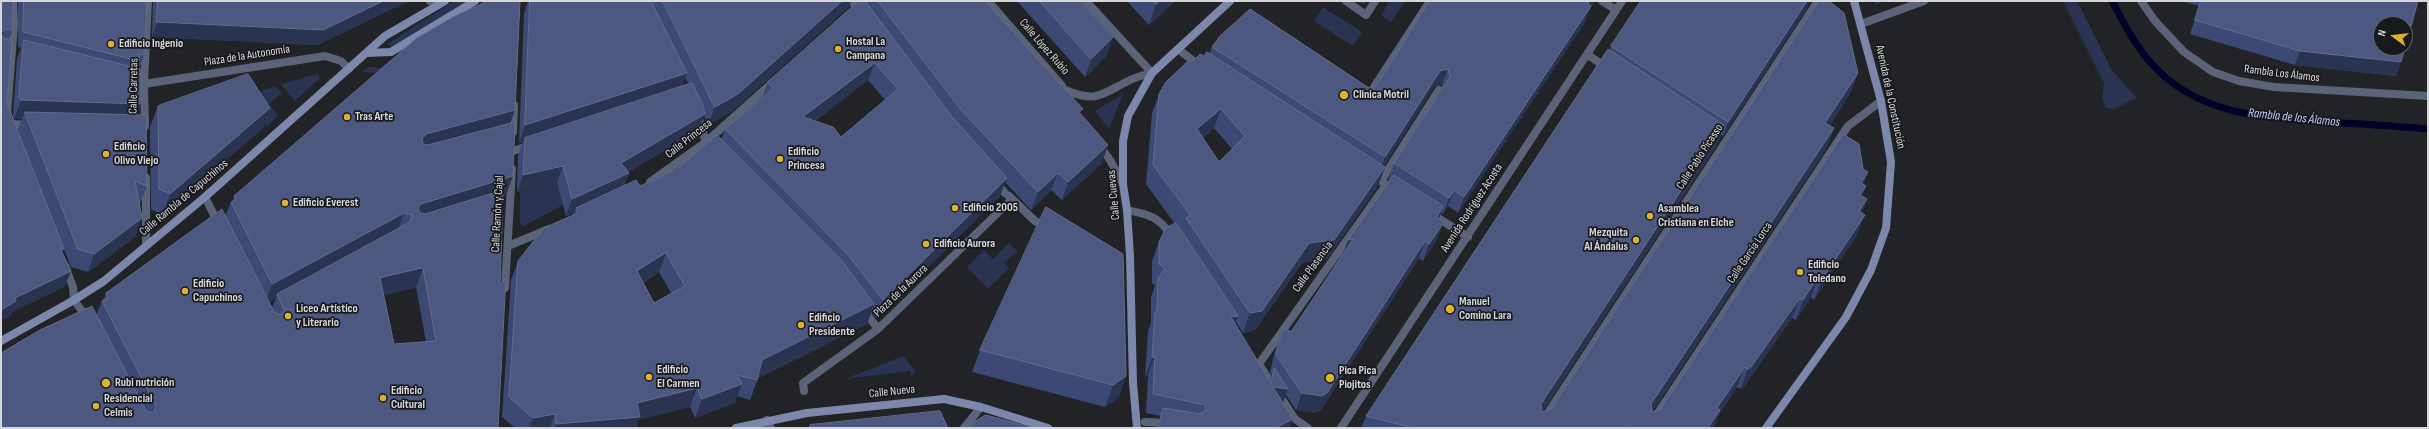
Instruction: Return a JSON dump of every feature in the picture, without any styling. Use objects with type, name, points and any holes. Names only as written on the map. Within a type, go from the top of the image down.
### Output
[{"type":"main road","points":[[368,53],[392,52],[474,1]]},
{"type":"main road","name":"Calle Cuevas","points":[[1137,428],[1126,270],[1127,210],[1123,184],[1123,141],[1128,116],[1152,73],[1230,1]]},
{"type":"main road","name":"Avenida de la Constitución","points":[[1766,428],[1846,317],[1871,270],[1886,228],[1891,162],[1881,102],[1854,1]]},
{"type":"main road","name":"Calle Rambla de Capuchinos","points":[[1,341],[74,300],[104,281],[146,244],[205,197],[368,53],[385,36],[443,3]]},
{"type":"main road","name":"Calle Nueva","points":[[736,428],[769,424],[807,413],[944,399],[981,407],[1048,428]]},
{"type":"street","points":[[13,1],[14,52],[8,123],[42,125]]},
{"type":"street","name":"Calle Carretas","points":[[143,131],[148,1]]},
{"type":"street","points":[[430,1],[443,3]]},
{"type":"street","name":"Calle López Rubio","points":[[988,1],[1065,90],[1068,100]]},
{"type":"street","points":[[1086,1],[1152,73]]},
{"type":"street","points":[[1346,1],[1366,14],[1375,1]]},
{"type":"street","points":[[1360,96],[1366,100],[1430,1]]},
{"type":"street","points":[[1602,1],[1616,10]]},
{"type":"street","name":"Avenida Rodríguez Acosta","points":[[1341,428],[1588,55],[1622,1]]},
{"type":"street","name":"Calle Pablo Picasso","points":[[1538,428],[1720,141],[1818,1]]},
{"type":"street","points":[[1861,24],[1924,1]]},
{"type":"street","name":"Rambla Los Álamos","points":[[2142,1],[2154,21],[2184,52],[2213,72],[2239,81],[2274,87],[2428,97]]},
{"type":"street","points":[[853,7],[866,19]]},
{"type":"street","points":[[1,49],[14,52]]},
{"type":"street","points":[[1178,49],[1209,72]]},
{"type":"street","points":[[1588,55],[1613,71]]},
{"type":"street","name":"Plaza de la Autonomía","points":[[144,84],[325,56],[341,61],[349,69]]},
{"type":"street","name":"Calle López Rubio","points":[[1065,90],[1081,96],[1094,97],[1110,92],[1129,81],[1152,73]]},
{"type":"street","name":"Calle Princesa","points":[[645,185],[658,178],[706,142],[782,74]]},
{"type":"street","points":[[125,79],[144,84]]},
{"type":"street","name":"Calle Plasencia","points":[[1295,419],[1256,360],[1384,183],[1439,90]]},
{"type":"street","name":"Calle Ramón y Cajal","points":[[505,293],[508,246],[507,203],[513,151],[509,135],[514,95]]},
{"type":"street","name":"Calle García Lorca","points":[[1648,428],[1848,126],[1881,102]]},
{"type":"street","points":[[695,108],[702,120],[706,142],[718,153]]},
{"type":"street","points":[[513,151],[543,141]]},
{"type":"street","points":[[1097,142],[1110,160],[1123,184]]},
{"type":"street","points":[[146,166],[146,244]]},
{"type":"street","points":[[1368,173],[1405,197]]},
{"type":"street","points":[[990,176],[1005,193],[1035,221],[1055,234]]},
{"type":"street","points":[[205,197],[222,230]]},
{"type":"street","name":"Plaza de la Aurora","points":[[804,391],[803,384],[878,329],[1012,199]]},
{"type":"street","points":[[1424,209],[1468,237]]},
{"type":"street","points":[[1127,210],[1151,216],[1162,222],[1175,241]]},
{"type":"street","points":[[508,246],[556,226]]},
{"type":"street","points":[[62,257],[73,287],[74,300],[91,326]]},
{"type":"street","points":[[857,301],[878,329]]},
{"type":"street","points":[[964,428],[981,407]]},
{"type":"street","points":[[1295,419],[1299,428]]},
{"type":"street","points":[[1295,419],[1308,428]]},
{"type":"street","points":[[1144,422],[1180,425]]},
{"type":"street","points":[[760,428],[769,424]]},
{"type":"shaded area","points":[[454,1],[467,1],[394,46],[387,44]]},
{"type":"shaded area","points":[[1390,1],[1405,1],[1391,22],[1381,15]]},
{"type":"shaded area","points":[[2063,1],[2077,1],[2112,71],[2137,98],[2113,109],[2106,108],[2102,99],[2104,83]]},
{"type":"shaded area","points":[[1323,7],[1362,32],[1353,46],[1314,21]]},
{"type":"shaded area","points":[[412,47],[379,73],[361,72],[369,67],[380,68]]},
{"type":"shaded area","points":[[317,74],[320,78],[295,101],[281,84]]},
{"type":"shaded area","points":[[275,86],[282,93],[269,104],[278,115],[267,127],[247,96]]},
{"type":"shaded area","points":[[1123,94],[1109,129],[1095,111]]},
{"type":"shaded area","points":[[557,183],[563,205],[524,226],[520,224],[520,192]]},
{"type":"shaded area","points":[[1009,243],[1017,251],[1004,263],[1009,268],[988,289],[967,267],[984,250],[993,259]]},
{"type":"shaded area","points":[[903,356],[916,372],[911,376],[910,371],[845,379]]},
{"type":"building","points":[[1,1],[13,1],[12,30],[5,29],[1,33]]},
{"type":"building","points":[[24,1],[147,1],[144,55],[139,54],[139,61],[23,32]]},
{"type":"building","points":[[158,1],[383,1],[323,30],[157,22]]},
{"type":"building","points":[[488,1],[520,1],[515,110],[426,134],[422,139],[423,144],[428,145],[515,122],[513,176],[421,204],[418,208],[420,213],[425,214],[503,190],[500,286],[506,277],[498,428],[1,428],[1,353],[40,330],[92,306],[146,411],[154,413],[156,406],[102,301],[108,298],[106,293],[222,209],[274,312],[281,315],[284,310],[277,294],[410,222],[412,215],[404,213],[272,284],[231,202],[236,199],[234,196],[417,38],[453,17]],"holes":[[[423,268],[436,341],[394,344],[380,278]]]},
{"type":"building","points":[[530,1],[651,1],[687,73],[525,125]]},
{"type":"building","points":[[663,1],[842,1],[738,94],[715,107]]},
{"type":"building","points":[[859,1],[865,1],[953,118],[1007,178],[883,300],[849,256],[725,129],[773,89],[768,82]],"holes":[[[875,63],[898,89],[841,137],[833,127],[803,117]]]},
{"type":"building","points":[[878,1],[985,1],[1083,109],[1079,112],[1108,145],[1068,182],[1058,173],[1038,192],[962,111]]},
{"type":"building","points":[[1040,1],[1080,1],[1113,37],[1091,59]]},
{"type":"building","points":[[1153,1],[1160,1],[1156,4]]},
{"type":"building","points":[[1430,1],[1589,1],[1588,4],[1591,6],[1464,197],[1454,190],[1449,198],[1394,163],[1450,77],[1448,69],[1440,71],[1385,157],[1212,47],[1220,36],[1250,9],[1369,88],[1374,89]]},
{"type":"building","points":[[1641,1],[1807,1],[1728,122],[1611,46]]},
{"type":"building","points":[[1819,1],[1829,1],[1844,13],[1858,73],[1825,123],[1834,128],[1651,404],[1652,412],[1660,410],[1843,134],[1859,144],[1863,169],[1868,172],[1861,183],[1866,186],[1860,195],[1867,199],[1859,211],[1865,215],[1822,279],[1818,277],[1803,300],[1800,298],[1751,367],[1748,369],[1745,367],[1717,408],[1720,410],[1708,428],[1630,428],[1626,426],[1625,428],[1414,428],[1366,416],[1608,49],[1724,125],[1541,404],[1542,412],[1550,410]]},
{"type":"building","points":[[2201,1],[2418,1],[2413,19],[2413,16],[2373,16],[2373,56],[2403,56],[2401,62],[2300,51],[2195,20]]},
{"type":"building","points":[[1,33],[3,38],[12,41],[7,103],[64,249],[60,248],[71,271],[15,298],[16,301],[1,310]]},
{"type":"building","points":[[24,40],[141,69],[141,104],[21,100],[19,97]]},
{"type":"building","points":[[1207,52],[1385,167],[1334,240],[1309,243],[1262,311],[1250,313],[1186,218],[1191,216],[1153,165],[1159,94],[1166,82],[1187,62],[1193,61],[1200,54],[1204,56]],"holes":[[[1221,109],[1245,136],[1219,162],[1197,129]]]},
{"type":"building","points":[[248,74],[270,108],[170,194],[159,189],[158,106]]},
{"type":"building","points":[[692,83],[703,105],[705,114],[621,163],[629,173],[572,199],[563,166],[523,175],[525,138]]},
{"type":"building","points":[[25,112],[146,115],[147,186],[135,181],[142,218],[94,254],[78,249]]},
{"type":"building","points":[[717,135],[842,261],[874,304],[762,360],[757,380],[737,375],[742,384],[702,399],[697,388],[637,403],[640,417],[556,424],[555,414],[533,418],[509,397],[518,261],[544,228],[578,213],[576,208],[636,180],[640,186],[675,170]],"holes":[[[666,253],[685,286],[654,303],[637,271]]]},
{"type":"building","points":[[1394,175],[1443,206],[1437,217],[1444,222],[1429,244],[1425,241],[1327,393],[1322,396],[1302,393],[1276,355],[1281,334],[1285,328],[1291,332],[1353,239],[1348,240]]},
{"type":"building","points":[[1046,207],[1123,254],[1126,376],[1113,385],[980,350]]},
{"type":"building","points":[[1176,223],[1238,316],[1231,317],[1271,383],[1274,368],[1288,389],[1273,387],[1293,419],[1279,426],[1280,428],[1158,428],[1163,408],[1200,414],[1206,410],[1205,405],[1153,394],[1155,356],[1152,358],[1155,312],[1157,312],[1158,278],[1165,269],[1159,264],[1159,242],[1166,228]]},
{"type":"building","points":[[940,411],[948,428],[809,428],[810,425]]},
{"type":"building","points":[[986,415],[1034,428],[969,428],[974,422]]},
{"type":"waterway","name":"Rambla de los Álamos","points":[[2112,1],[2135,41],[2151,63],[2169,80],[2189,93],[2209,103],[2231,110],[2277,118],[2428,129]]},
{"type":"place","name":"Edificio Ingenio","points":[[111,44]]},
{"type":"place","name":"Hostal La Campana","points":[[838,49]]},
{"type":"place","name":"Clínica Motril","points":[[1344,95]]},
{"type":"place","name":"Tras Arte","points":[[347,117]]},
{"type":"place","name":"Edificio Olivo Viejo","points":[[106,154]]},
{"type":"place","name":"Edificio Princesa","points":[[780,159]]},
{"type":"place","name":"Edificio Everest","points":[[285,203]]},
{"type":"place","name":"Edificio 2005","points":[[955,208]]},
{"type":"place","name":"Asamblea Cristiana en Elche","points":[[1650,216]]},
{"type":"place","name":"Mezquita Al Ándalus","points":[[1636,240]]},
{"type":"place","name":"Edificio Aurora","points":[[926,244]]},
{"type":"place","name":"Edificio Toledano","points":[[1800,272]]},
{"type":"place","name":"Edificio Capuchinos","points":[[185,291]]},
{"type":"place","name":"Manuel Comino Lara","points":[[1450,309]]},
{"type":"place","name":"Liceo Artístico y Literario","points":[[288,316]]},
{"type":"place","name":"Edificio Presidente","points":[[801,325]]},
{"type":"place","name":"Edificio El Carmen","points":[[649,377]]},
{"type":"place","name":"Pica Pica Piojitos","points":[[1330,378]]},
{"type":"place","name":"Rubi nutrición","points":[[106,383]]},
{"type":"place","name":"Edificio Cultural","points":[[383,398]]},
{"type":"place","name":"Residencial Celmis","points":[[96,406]]}]
